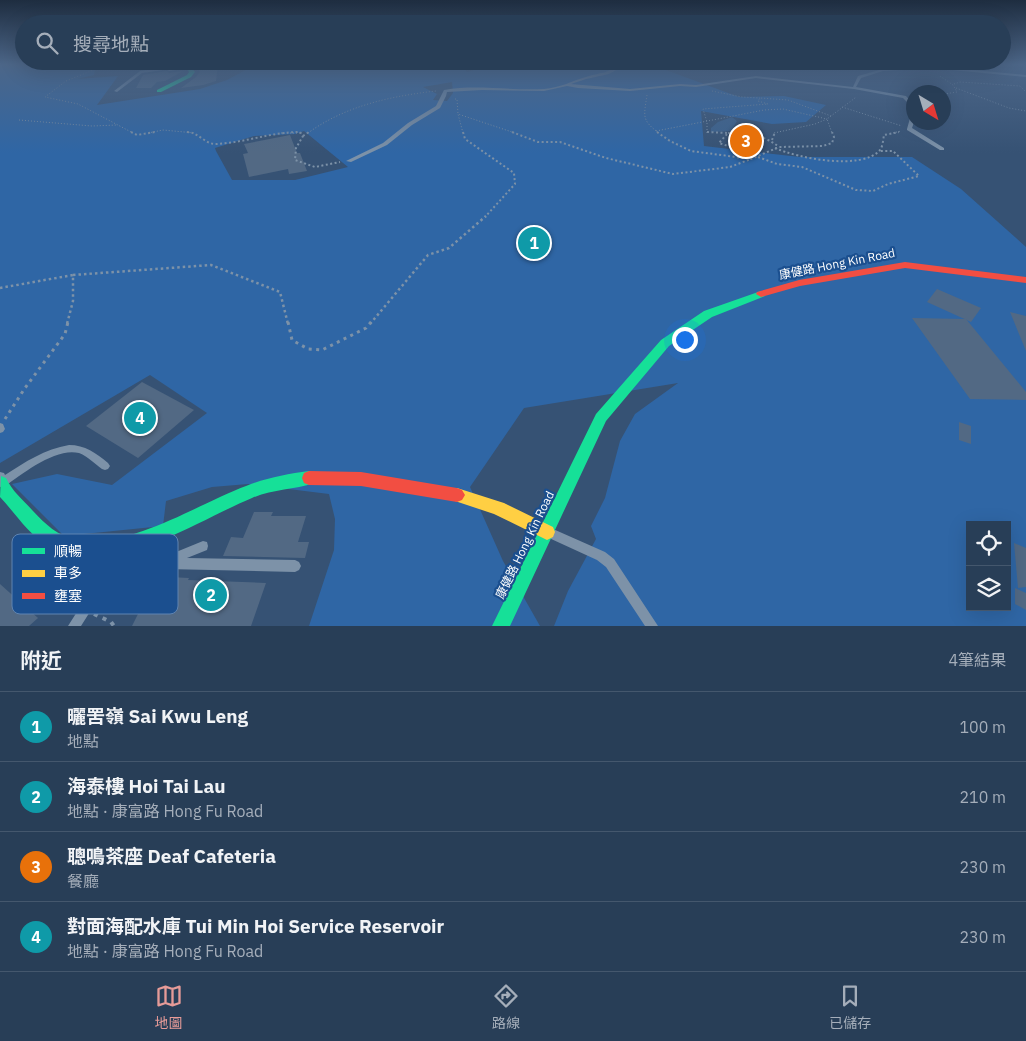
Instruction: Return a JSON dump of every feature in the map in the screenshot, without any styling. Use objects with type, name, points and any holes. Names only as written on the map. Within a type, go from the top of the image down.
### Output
[{"type":"street","name":"康健路 Hong Kin Road","points":[[501,626],[601,418],[664,343],[708,314],[751,297],[799,284],[905,265],[1026,280]]},
{"type":"street","points":[[159,534],[210,508],[243,494],[272,485],[314,478],[350,477],[450,492],[483,502],[547,532]]},
{"type":"street","points":[[0,479],[3,490],[47,534]]},
{"type":"lane","points":[[349,161],[385,144],[410,124],[438,107],[443,94]]},
{"type":"lane","points":[[889,94],[904,97],[906,99]]},
{"type":"lane","points":[[911,130],[942,149]]},
{"type":"lane","points":[[0,479],[42,458],[66,449],[81,450],[105,466]]},
{"type":"lane","points":[[547,532],[601,556],[610,563],[652,626]]},
{"type":"lane","points":[[178,557],[203,546]]},
{"type":"lane","points":[[178,563],[295,566]]},
{"type":"lane","points":[[74,626],[82,614]]},
{"type":"path","points":[[48,94],[44,97],[78,104],[137,135],[163,130],[194,132],[212,144],[251,140],[284,132],[300,132],[303,136]]},
{"type":"path","points":[[349,161],[315,166],[295,160],[296,148],[303,136],[329,119],[367,105],[410,94]]},
{"type":"path","points":[[0,288],[73,274],[211,265],[280,292],[292,340],[308,349],[322,350],[366,328],[428,255],[449,248],[493,210],[515,184],[514,173],[465,139],[458,114],[457,99],[447,94]]},
{"type":"path","points":[[647,94],[644,116],[647,124],[670,141],[691,151],[751,159]]},
{"type":"path","points":[[731,94],[788,100],[831,116]]},
{"type":"path","points":[[772,140],[774,132],[787,127],[820,123],[855,98],[855,94]]},
{"type":"path","points":[[972,94],[1009,108],[1026,111]]},
{"type":"path","points":[[760,98],[758,101],[768,104],[703,109],[707,122],[707,134],[737,133],[772,140],[779,147]]},
{"type":"path","points":[[842,107],[906,128]]},
{"type":"path","points":[[656,131],[734,115],[782,109],[827,119]]},
{"type":"path","points":[[458,114],[493,124],[538,142],[560,142],[606,158],[673,174],[730,167],[779,147],[823,146],[832,143],[834,137],[827,119]]},
{"type":"path","points":[[19,120],[57,122],[93,127],[119,124]]},
{"type":"path","points":[[775,148],[809,159],[848,160],[873,155],[879,151],[883,144],[884,135],[906,130]]},
{"type":"path","points":[[728,133],[720,143],[777,164],[802,167],[856,190],[873,191],[888,184],[918,176],[893,151],[879,151]]},
{"type":"path","points":[[0,428],[25,388],[65,334],[73,301],[73,274]]},
{"type":"path","points":[[93,614],[111,622],[114,626]]},
{"type":"shaded area","points":[[0,94],[105,94],[97,105],[166,94],[437,94],[433,100],[447,101],[452,94],[731,94],[739,97],[784,96],[826,105],[806,122],[772,124],[701,111],[704,146],[800,157],[912,157],[961,189],[1026,247],[1026,626],[554,626],[568,591],[596,539],[591,526],[605,498],[620,441],[635,414],[678,383],[524,408],[470,487],[503,561],[540,626],[309,626],[334,550],[335,519],[329,494],[248,484],[212,487],[166,501],[163,526],[84,534],[62,534],[12,484],[57,474],[112,485],[207,413],[150,375],[0,463]],"holes":[[[304,131],[348,167],[295,180],[232,180],[215,148],[254,136],[295,134]]]},
{"type":"shaded area","points":[[732,117],[737,121],[731,131],[711,132],[711,128],[718,122]]},
{"type":"building","points":[[290,135],[307,171],[289,174],[288,169],[249,177],[243,154],[248,153],[244,144]]},
{"type":"building","points":[[937,289],[981,308],[971,322],[927,302]]},
{"type":"building","points":[[1010,312],[1026,316],[1026,351]]},
{"type":"building","points":[[912,318],[966,319],[1026,392],[1026,400],[970,399]]},
{"type":"building","points":[[142,382],[194,410],[138,458],[86,426]]},
{"type":"building","points":[[959,422],[971,426],[971,444],[959,440]]},
{"type":"building","points":[[254,512],[273,512],[271,516],[306,516],[298,542],[309,542],[305,558],[223,556],[231,537],[243,538]]},
{"type":"building","points":[[1014,543],[1026,548],[1026,587],[1018,588]]},
{"type":"building","points":[[178,577],[189,578],[188,580],[266,583],[251,626],[132,626],[138,614],[178,614]]},
{"type":"building","points":[[0,584],[12,595],[12,614],[34,614],[38,618],[29,626],[0,626]]},
{"type":"building","points":[[1015,588],[1026,593],[1026,610],[1015,604]]},
{"type":"traffic: fast","points":[[501,626],[601,418],[665,343],[708,314],[761,294]]},
{"type":"traffic: fast","points":[[156,534],[250,491],[279,483],[309,478]]},
{"type":"traffic: fast","points":[[1,483],[3,490],[46,534]]},
{"type":"traffic: slow","points":[[457,495],[498,508],[547,532]]},
{"type":"traffic: jam","points":[[761,294],[799,283],[905,265],[1026,280]]},
{"type":"traffic: jam","points":[[309,478],[361,479],[457,495]]},
{"type":"place","name":"聰鳴茶座 Deaf Cafeteria","points":[[746,141]]},
{"type":"place","name":"曬罟嶺 Sai Kwu Leng","points":[[534,243]]},
{"type":"place","name":"對面海配水庫 Tui Min Hoi Service Reservoir","points":[[140,418]]},
{"type":"place","name":"海泰樓 Hoi Tai Lau","points":[[211,595]]}]
